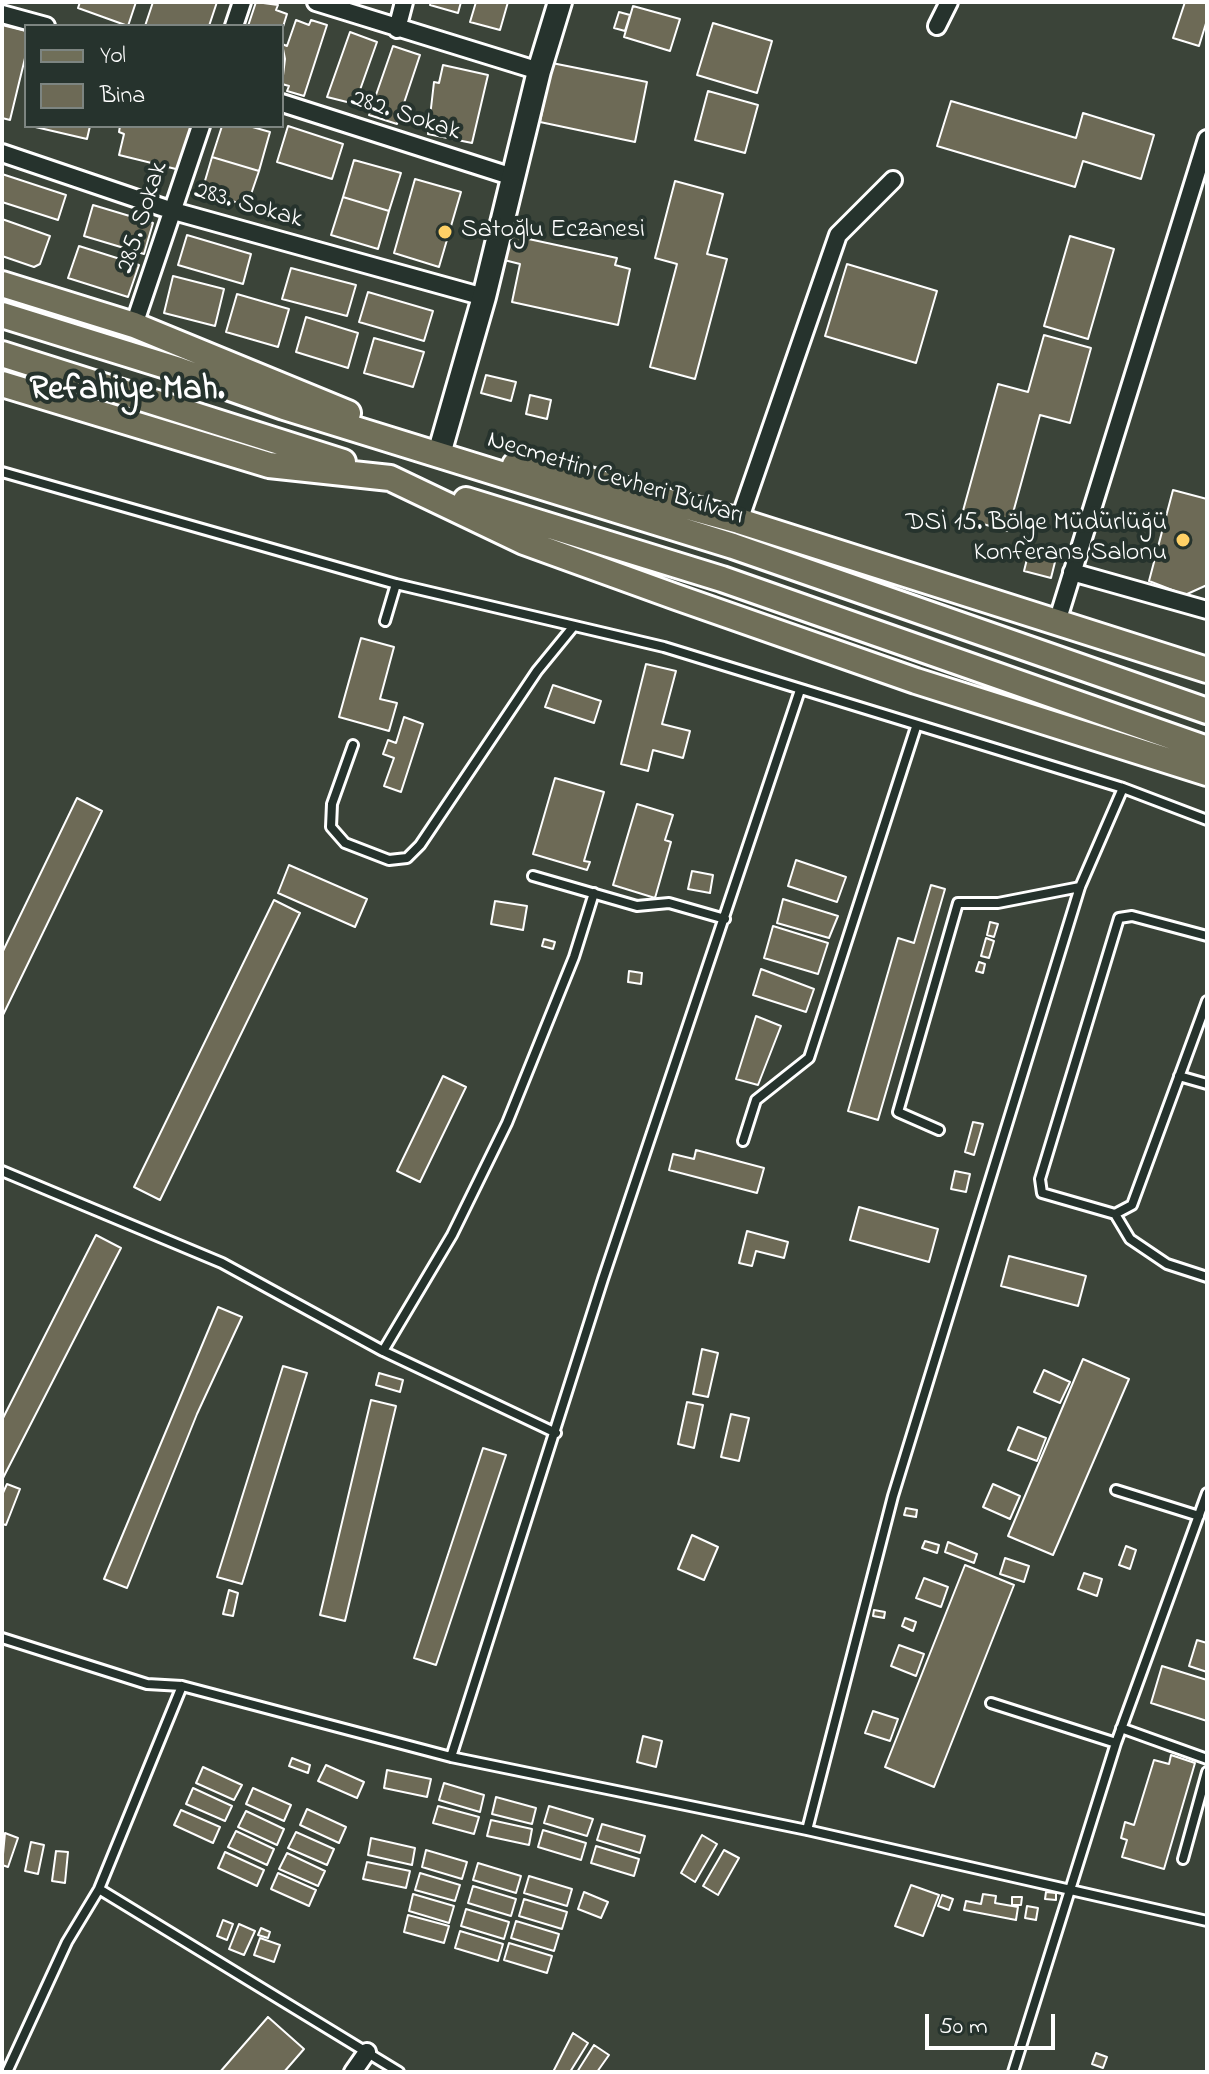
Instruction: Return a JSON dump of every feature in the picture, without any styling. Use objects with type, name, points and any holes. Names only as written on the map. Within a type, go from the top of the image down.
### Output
[{"type":"main road","points":[[439,454],[484,297],[539,71],[560,2]]},
{"type":"main road","points":[[2,284],[134,325],[285,385],[439,454],[560,472],[739,521],[1207,670]]},
{"type":"main road","name":"Necmettin Cevheri Bulvarı","points":[[2,315],[897,600],[1207,711]]},
{"type":"main road","points":[[2,354],[390,478],[722,579],[1207,749]]},
{"type":"main road","points":[[2,384],[269,465],[390,478],[524,542],[676,597],[916,681],[1207,773]]},
{"type":"street","points":[[235,24],[242,2]]},
{"type":"street","points":[[316,2],[539,71]]},
{"type":"street","points":[[397,29],[404,2]]},
{"type":"street","points":[[937,26],[949,2]]},
{"type":"street","points":[[2,14],[39,24]]},
{"type":"street","name":"282. Sokak","points":[[284,104],[513,177]]},
{"type":"street","name":"285. Sokak","points":[[134,325],[170,210],[200,128]]},
{"type":"street","points":[[1057,622],[1207,139]]},
{"type":"street","name":"283. Sokak","points":[[2,153],[170,210],[484,297]]},
{"type":"street","points":[[739,521],[838,235],[893,180]]},
{"type":"street","points":[[1072,572],[1207,610]]},
{"type":"street","points":[[353,2072],[367,2052]]},
{"type":"lane","points":[[2,472],[396,584],[664,647],[916,727],[1123,788],[1207,820]]},
{"type":"lane","points":[[385,621],[396,584]]},
{"type":"lane","points":[[353,745],[332,804],[331,827],[345,843],[389,860],[407,858],[420,845],[537,671],[573,627]]},
{"type":"lane","points":[[451,1757],[603,1279],[800,690]]},
{"type":"lane","points":[[743,1141],[756,1100],[809,1058],[916,727]]},
{"type":"lane","points":[[807,1830],[893,1496],[1080,887],[1123,788]]},
{"type":"lane","points":[[533,876],[637,906],[669,903],[725,919]]},
{"type":"lane","points":[[939,1130],[898,1112],[958,903],[998,903],[1080,887]]},
{"type":"lane","points":[[383,1351],[452,1235],[507,1123],[574,957],[594,893]]},
{"type":"lane","points":[[1207,936],[1132,916],[1119,918],[1040,1179],[1042,1193],[1115,1214],[1130,1239],[1167,1264],[1207,1277]]},
{"type":"lane","points":[[1115,1214],[1132,1205],[1207,1001]]},
{"type":"lane","points":[[1179,1076],[1207,1084]]},
{"type":"lane","points":[[2,1171],[222,1263],[383,1351],[556,1433]]},
{"type":"lane","points":[[1116,1490],[1199,1516]]},
{"type":"lane","points":[[1013,2072],[1121,1728],[1207,1493]]},
{"type":"lane","points":[[2,1638],[147,1684],[182,1686],[451,1757],[807,1830],[1207,1921]]},
{"type":"lane","points":[[7,2072],[67,1942],[99,1889],[182,1686]]},
{"type":"lane","points":[[991,1703],[1116,1743]]},
{"type":"lane","points":[[1121,1728],[1207,1759]]},
{"type":"lane","points":[[1183,1859],[1207,1772]]},
{"type":"lane","points":[[99,1889],[399,2072]]},
{"type":"building","points":[[80,2],[136,2],[129,24],[78,8]]},
{"type":"building","points":[[153,2],[217,2],[210,24],[146,24]]},
{"type":"building","points":[[256,2],[278,5],[276,10],[287,14],[284,24],[249,24]]},
{"type":"building","points":[[431,2],[461,2],[458,13],[430,5]]},
{"type":"building","points":[[476,2],[508,2],[500,30],[470,22]]},
{"type":"building","points":[[1185,2],[1207,2],[1207,20],[1199,46],[1173,38]]},
{"type":"building","points":[[633,6],[680,19],[670,51],[624,37]]},
{"type":"building","points":[[619,12],[630,15],[625,31],[614,28]]},
{"type":"building","points":[[296,20],[309,25],[311,20],[327,25],[304,96],[287,91],[289,86],[284,85],[284,45],[287,46]]},
{"type":"building","points":[[713,23],[772,41],[757,93],[697,75]]},
{"type":"building","points":[[2,25],[24,30],[24,62],[10,120],[2,118]]},
{"type":"building","points":[[350,32],[377,42],[355,104],[327,97]]},
{"type":"building","points":[[393,46],[420,55],[397,124],[369,115]]},
{"type":"building","points":[[552,63],[647,82],[635,142],[540,122]]},
{"type":"building","points":[[443,65],[488,75],[472,143],[428,134],[434,82],[439,83]]},
{"type":"building","points":[[708,91],[758,105],[745,153],[695,140]]},
{"type":"building","points":[[951,101],[1076,138],[1083,113],[1154,135],[1141,179],[1083,161],[1075,187],[937,146]]},
{"type":"building","points":[[288,126],[343,144],[332,179],[277,162]]},
{"type":"building","points":[[40,128],[90,128],[87,139]]},
{"type":"building","points":[[120,128],[194,128],[184,171],[119,155],[124,134],[119,132]]},
{"type":"building","points":[[221,128],[256,128],[270,132],[259,171],[212,157]]},
{"type":"building","points":[[212,157],[259,171],[247,206],[202,191]]},
{"type":"building","points":[[354,160],[401,173],[389,211],[343,197]]},
{"type":"building","points":[[2,174],[66,195],[58,220],[2,202]]},
{"type":"building","points":[[415,179],[461,192],[439,267],[394,253]]},
{"type":"building","points":[[675,181],[723,194],[707,254],[727,259],[695,379],[650,367],[677,264],[655,258]]},
{"type":"building","points":[[343,197],[389,211],[378,249],[331,235]]},
{"type":"building","points":[[93,205],[153,223],[144,254],[84,236]]},
{"type":"building","points":[[2,219],[50,236],[40,264],[34,267],[2,256]]},
{"type":"building","points":[[187,235],[251,254],[243,284],[178,265]]},
{"type":"building","points":[[510,235],[617,258],[615,265],[630,269],[618,325],[512,302],[520,264],[504,260]]},
{"type":"building","points":[[1070,236],[1114,249],[1088,339],[1044,326]]},
{"type":"building","points":[[79,246],[139,265],[128,297],[68,278]]},
{"type":"building","points":[[847,264],[937,291],[916,363],[825,336]]},
{"type":"building","points":[[291,268],[356,285],[347,316],[282,299]]},
{"type":"building","points":[[173,276],[224,289],[215,326],[164,313]]},
{"type":"building","points":[[368,292],[433,311],[424,341],[359,322]]},
{"type":"building","points":[[237,294],[289,309],[278,347],[226,332]]},
{"type":"building","points":[[306,317],[358,333],[348,368],[296,352]]},
{"type":"building","points":[[1044,335],[1091,348],[1070,423],[1040,415],[1008,531],[961,518],[998,384],[1028,392]]},
{"type":"building","points":[[374,338],[424,352],[413,387],[364,373]]},
{"type":"building","points":[[486,375],[516,382],[511,401],[481,393]]},
{"type":"building","points":[[530,395],[551,400],[547,419],[526,414]]},
{"type":"building","name":"DSİ 15. Bölge Müdürlüğü Konferans Salonu","points":[[1173,490],[1207,499],[1207,585],[1185,595],[1149,581]]},
{"type":"building","points":[[1030,547],[1057,554],[1051,578],[1024,571]]},
{"type":"building","points":[[361,638],[394,647],[380,699],[397,703],[389,731],[339,717]]},
{"type":"building","points":[[646,664],[676,671],[662,724],[690,731],[683,758],[653,750],[648,771],[621,764]]},
{"type":"building","points":[[553,685],[601,701],[594,723],[545,707]]},
{"type":"building","points":[[404,717],[423,724],[401,792],[384,786],[394,758],[383,754],[388,740],[396,743]]},
{"type":"building","points":[[555,778],[604,792],[584,861],[590,862],[587,870],[533,854]]},
{"type":"building","points":[[77,798],[102,811],[2,1017],[2,953]]},
{"type":"building","points":[[637,804],[673,815],[665,840],[671,842],[655,898],[613,885]]},
{"type":"building","points":[[796,860],[846,877],[837,902],[788,886]]},
{"type":"building","points":[[289,865],[367,899],[355,927],[278,893]]},
{"type":"building","points":[[692,871],[713,875],[710,893],[688,889]]},
{"type":"building","points":[[931,885],[945,889],[878,1120],[848,1111],[898,938],[914,943]]},
{"type":"building","points":[[783,899],[838,916],[829,938],[777,923]]},
{"type":"building","points":[[274,900],[300,913],[160,1200],[134,1187]]},
{"type":"building","points":[[495,901],[527,906],[523,930],[491,924]]},
{"type":"building","points":[[990,922],[998,924],[994,937],[987,935]]},
{"type":"building","points":[[773,926],[828,943],[818,974],[764,958]]},
{"type":"building","points":[[986,938],[994,941],[989,958],[981,956]]},
{"type":"building","points":[[544,939],[555,942],[553,949],[542,946]]},
{"type":"building","points":[[979,962],[985,964],[983,973],[976,971]]},
{"type":"building","points":[[761,969],[814,989],[806,1012],[753,995]]},
{"type":"building","points":[[629,971],[642,973],[641,984],[628,982]]},
{"type":"building","points":[[756,1016],[781,1026],[758,1085],[736,1079]]},
{"type":"building","points":[[443,1076],[466,1087],[420,1182],[397,1171]]},
{"type":"building","points":[[973,1122],[983,1124],[974,1155],[965,1152]]},
{"type":"building","points":[[696,1150],[764,1168],[757,1193],[669,1170],[673,1154],[694,1159]]},
{"type":"building","points":[[955,1171],[970,1174],[966,1192],[951,1189]]},
{"type":"building","points":[[859,1207],[938,1229],[929,1262],[850,1240]]},
{"type":"building","points":[[747,1231],[788,1242],[784,1258],[756,1251],[752,1266],[739,1263]]},
{"type":"building","points":[[96,1235],[121,1248],[2,1480],[2,1420]]},
{"type":"building","points":[[1009,1256],[1086,1276],[1078,1306],[1001,1286]]},
{"type":"building","points":[[218,1307],[242,1317],[197,1414],[127,1588],[104,1579]]},
{"type":"building","points":[[702,1349],[718,1353],[708,1397],[693,1394]]},
{"type":"building","points":[[1083,1359],[1129,1379],[1053,1555],[1008,1536]]},
{"type":"building","points":[[283,1366],[307,1373],[242,1584],[217,1577]]},
{"type":"building","points":[[1044,1370],[1070,1382],[1060,1403],[1034,1392]]},
{"type":"building","points":[[379,1373],[403,1380],[400,1392],[376,1385]]},
{"type":"building","points":[[371,1400],[396,1406],[345,1621],[320,1615]]},
{"type":"building","points":[[687,1402],[703,1405],[694,1448],[678,1444]]},
{"type":"building","points":[[731,1414],[749,1418],[739,1461],[721,1457]]},
{"type":"building","points":[[1018,1427],[1046,1438],[1037,1461],[1008,1450]]},
{"type":"building","points":[[483,1448],[506,1455],[436,1665],[414,1658]]},
{"type":"building","points":[[7,1484],[20,1489],[6,1525],[2,1524],[2,1495]]},
{"type":"building","points":[[993,1484],[1020,1496],[1010,1519],[983,1507]]},
{"type":"building","points":[[906,1508],[917,1510],[916,1517],[904,1515]]},
{"type":"building","points":[[692,1535],[718,1547],[704,1580],[678,1569]]},
{"type":"building","points":[[925,1541],[939,1545],[937,1553],[922,1548]]},
{"type":"building","points":[[948,1542],[977,1554],[974,1563],[945,1552]]},
{"type":"building","points":[[1126,1546],[1136,1550],[1130,1569],[1119,1565]]},
{"type":"building","points":[[1005,1558],[1029,1566],[1024,1582],[1000,1574]]},
{"type":"building","points":[[965,1565],[1014,1585],[934,1787],[885,1767]]},
{"type":"building","points":[[1084,1573],[1102,1579],[1097,1596],[1078,1589]]},
{"type":"building","points":[[924,1578],[948,1587],[941,1607],[916,1598]]},
{"type":"building","points":[[229,1590],[238,1593],[233,1616],[223,1614]]},
{"type":"building","points":[[874,1610],[885,1612],[884,1618],[873,1616]]},
{"type":"building","points":[[905,1618],[916,1622],[913,1631],[902,1626]]},
{"type":"building","points":[[1197,1640],[1207,1643],[1207,1672],[1189,1666]]},
{"type":"building","points":[[899,1645],[924,1654],[916,1676],[891,1666]]},
{"type":"building","points":[[1162,1666],[1207,1680],[1207,1721],[1151,1703]]},
{"type":"building","points":[[873,1711],[898,1719],[890,1741],[865,1733]]},
{"type":"building","points":[[643,1736],[662,1741],[656,1767],[637,1762]]},
{"type":"building","points":[[1171,1755],[1195,1763],[1164,1869],[1122,1857],[1127,1840],[1121,1838],[1125,1822],[1134,1825],[1154,1760],[1169,1764]]},
{"type":"building","points":[[292,1758],[310,1765],[308,1773],[289,1766]]},
{"type":"building","points":[[326,1765],[364,1782],[357,1798],[318,1781]]},
{"type":"building","points":[[203,1767],[242,1785],[234,1800],[196,1783]]},
{"type":"building","points":[[387,1770],[431,1779],[427,1797],[384,1788]]},
{"type":"building","points":[[444,1783],[484,1795],[480,1812],[439,1800]]},
{"type":"building","points":[[193,1788],[232,1806],[225,1821],[186,1804]]},
{"type":"building","points":[[253,1788],[291,1805],[284,1821],[246,1804]]},
{"type":"building","points":[[496,1797],[536,1808],[532,1824],[492,1814]]},
{"type":"building","points":[[438,1806],[479,1817],[474,1834],[433,1823]]},
{"type":"building","points":[[549,1806],[593,1819],[587,1836],[544,1823]]},
{"type":"building","points":[[307,1809],[346,1827],[339,1843],[300,1825]]},
{"type":"building","points":[[181,1810],[220,1827],[213,1843],[174,1825]]},
{"type":"building","points":[[246,1811],[284,1829],[277,1845],[238,1827]]},
{"type":"building","points":[[491,1820],[532,1829],[529,1845],[487,1836]]},
{"type":"building","points":[[602,1824],[645,1836],[640,1853],[597,1840]]},
{"type":"building","points":[[543,1830],[586,1843],[581,1860],[538,1847]]},
{"type":"building","points":[[236,1831],[274,1849],[267,1865],[228,1847]]},
{"type":"building","points":[[296,1832],[334,1849],[327,1865],[288,1848]]},
{"type":"building","points":[[5,1833],[18,1838],[8,1867],[2,1865]]},
{"type":"building","points":[[702,1835],[717,1844],[695,1882],[681,1873]]},
{"type":"building","points":[[371,1838],[415,1848],[412,1865],[368,1855]]},
{"type":"building","points":[[31,1842],[44,1845],[38,1874],[25,1871]]},
{"type":"building","points":[[596,1846],[639,1859],[634,1876],[591,1863]]},
{"type":"building","points":[[426,1850],[467,1862],[462,1879],[422,1867]]},
{"type":"building","points":[[724,1850],[739,1858],[718,1895],[703,1886]]},
{"type":"building","points":[[56,1851],[68,1852],[65,1883],[52,1881]]},
{"type":"building","points":[[225,1852],[264,1870],[257,1886],[218,1868]]},
{"type":"building","points":[[287,1853],[325,1871],[318,1886],[279,1869]]},
{"type":"building","points":[[367,1862],[410,1871],[406,1888],[363,1879]]},
{"type":"building","points":[[478,1863],[521,1876],[516,1893],[473,1880]]},
{"type":"building","points":[[278,1873],[316,1890],[309,1906],[271,1889]]},
{"type":"building","points":[[420,1873],[460,1885],[455,1901],[415,1890]]},
{"type":"building","points":[[529,1876],[572,1889],[567,1906],[524,1893]]},
{"type":"building","points":[[911,1885],[939,1895],[923,1936],[895,1926]]},
{"type":"building","points":[[473,1886],[516,1899],[511,1916],[468,1903]]},
{"type":"building","points":[[584,1892],[608,1902],[601,1918],[578,1909]]},
{"type":"building","points":[[1046,1892],[1056,1893],[1056,1900],[1045,1899]]},
{"type":"building","points":[[413,1894],[454,1906],[449,1923],[409,1911]]},
{"type":"building","points":[[983,1894],[996,1896],[995,1903],[1018,1907],[1016,1920],[964,1910],[966,1901],[981,1904]]},
{"type":"building","points":[[942,1895],[953,1899],[949,1910],[938,1906]]},
{"type":"building","points":[[1012,1897],[1022,1897],[1021,1905],[1012,1905]]},
{"type":"building","points":[[524,1899],[567,1912],[562,1929],[519,1916]]},
{"type":"building","points":[[1027,1906],[1038,1908],[1036,1920],[1025,1918]]},
{"type":"building","points":[[466,1909],[509,1922],[504,1939],[461,1926]]},
{"type":"building","points":[[408,1915],[449,1926],[444,1943],[404,1932]]},
{"type":"building","points":[[223,1920],[233,1924],[227,1940],[217,1936]]},
{"type":"building","points":[[516,1921],[559,1934],[554,1951],[511,1938]]},
{"type":"building","points":[[239,1924],[255,1931],[244,1955],[229,1949]]},
{"type":"building","points":[[261,1928],[270,1932],[268,1938],[258,1935]]},
{"type":"building","points":[[460,1931],[503,1944],[498,1961],[455,1948]]},
{"type":"building","points":[[260,1938],[280,1945],[274,1962],[254,1955]]},
{"type":"building","points":[[509,1943],[552,1956],[547,1973],[504,1960]]},
{"type":"building","points":[[268,2017],[304,2049],[284,2072],[220,2072]]},
{"type":"building","points":[[573,2033],[588,2043],[570,2072],[553,2072]]},
{"type":"building","points":[[594,2045],[609,2055],[597,2072],[577,2072]]},
{"type":"building","points":[[1096,2053],[1107,2057],[1103,2068],[1092,2064]]},
{"type":"place","name":"Satoğlu Eczanesi","points":[[445,232]]},
{"type":"place","name":"DSİ 15. Bölge Müdürlüğü Konferans Salonu","points":[[1183,540]]},
{"type":"district","name":"Refahiye Mah.","points":[[127,392]]}]
